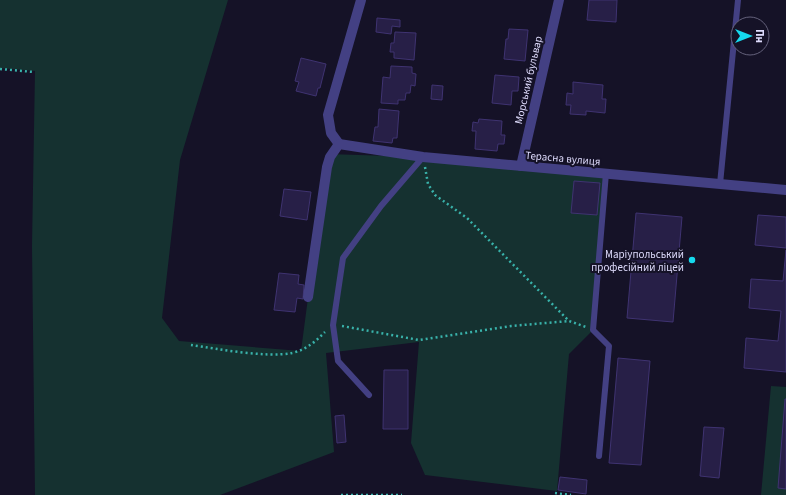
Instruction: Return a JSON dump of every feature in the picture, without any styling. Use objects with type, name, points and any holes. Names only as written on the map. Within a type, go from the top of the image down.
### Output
[{"type":"street","points":[[308,297],[327,167],[330,157],[339,144],[331,132],[328,114],[361,0]]},
{"type":"street","name":"Морський бульвар","points":[[521,166],[559,0]]},
{"type":"street","name":"Терасна вулиця","points":[[339,144],[423,157],[786,190]]},
{"type":"lane","points":[[720,184],[738,0]]},
{"type":"lane","points":[[369,395],[338,361],[333,325],[343,258],[381,206],[423,157]]},
{"type":"lane","points":[[599,456],[609,346],[593,330],[606,173]]},
{"type":"path","points":[[0,69],[34,72]]},
{"type":"path","points":[[423,157],[428,184],[435,195],[467,218],[569,321],[593,330]]},
{"type":"path","points":[[191,345],[272,354],[293,353],[311,346],[333,325],[419,340],[511,326],[569,321]]},
{"type":"path","points":[[555,493],[571,495]]},
{"type":"path","points":[[341,495],[402,495]]},
{"type":"green space","points":[[0,0],[228,0],[180,160],[162,318],[179,341],[301,351],[327,154],[423,157],[606,173],[593,330],[569,354],[557,491],[425,475],[411,443],[419,342],[326,353],[334,452],[220,495],[35,495],[32,246],[35,71],[0,68]]},
{"type":"green space","points":[[771,386],[786,387],[786,495],[761,495]]},
{"type":"building","points":[[589,0],[617,0],[616,22],[587,20]]},
{"type":"building","points":[[377,18],[400,20],[400,27],[392,26],[391,34],[376,32]]},
{"type":"building","points":[[509,29],[528,30],[525,61],[504,59],[506,39],[508,39]]},
{"type":"building","points":[[395,32],[416,33],[414,60],[394,58],[394,52],[390,52],[391,43],[394,43]]},
{"type":"building","points":[[301,58],[326,64],[320,88],[318,88],[316,96],[296,91],[299,82],[295,81]]},
{"type":"building","points":[[391,66],[412,67],[412,73],[416,74],[415,86],[411,85],[410,93],[406,93],[405,100],[398,100],[398,104],[381,103],[383,77],[390,78]]},
{"type":"building","points":[[495,75],[519,77],[518,91],[512,91],[511,105],[492,103]]},
{"type":"building","points":[[573,82],[603,85],[602,99],[606,99],[605,113],[586,111],[586,115],[570,114],[571,105],[566,105],[567,93],[573,94]]},
{"type":"building","points":[[432,85],[443,86],[442,100],[431,99]]},
{"type":"building","points":[[379,109],[399,111],[397,138],[393,138],[392,143],[373,141],[375,127],[378,127]]},
{"type":"building","points":[[479,119],[502,121],[501,135],[505,135],[504,144],[498,144],[497,151],[475,149],[476,131],[472,131],[473,122],[478,123]]},
{"type":"building","points":[[574,181],[600,183],[597,215],[571,213]]},
{"type":"building","points":[[284,189],[311,192],[307,220],[280,216]]},
{"type":"building","points":[[636,213],[682,217],[673,322],[627,318]]},
{"type":"building","points":[[758,215],[786,217],[786,248],[755,245]]},
{"type":"building","points":[[786,250],[786,372],[744,368],[746,338],[778,341],[781,311],[749,308],[751,279],[783,281]]},
{"type":"building","points":[[279,273],[299,275],[298,284],[304,285],[303,299],[297,298],[295,312],[274,310]]},
{"type":"building","points":[[618,358],[650,361],[641,465],[609,463]]},
{"type":"building","points":[[384,370],[408,370],[408,429],[383,429]]},
{"type":"building","points":[[786,399],[786,489],[778,488]]},
{"type":"building","points":[[344,415],[346,442],[337,443],[335,416]]},
{"type":"building","points":[[704,427],[724,428],[719,478],[700,476]]},
{"type":"building","points":[[560,477],[587,480],[586,494],[558,490]]},
{"type":"place","name":"Маріупольський професійний ліцей","points":[[692,260]]}]
